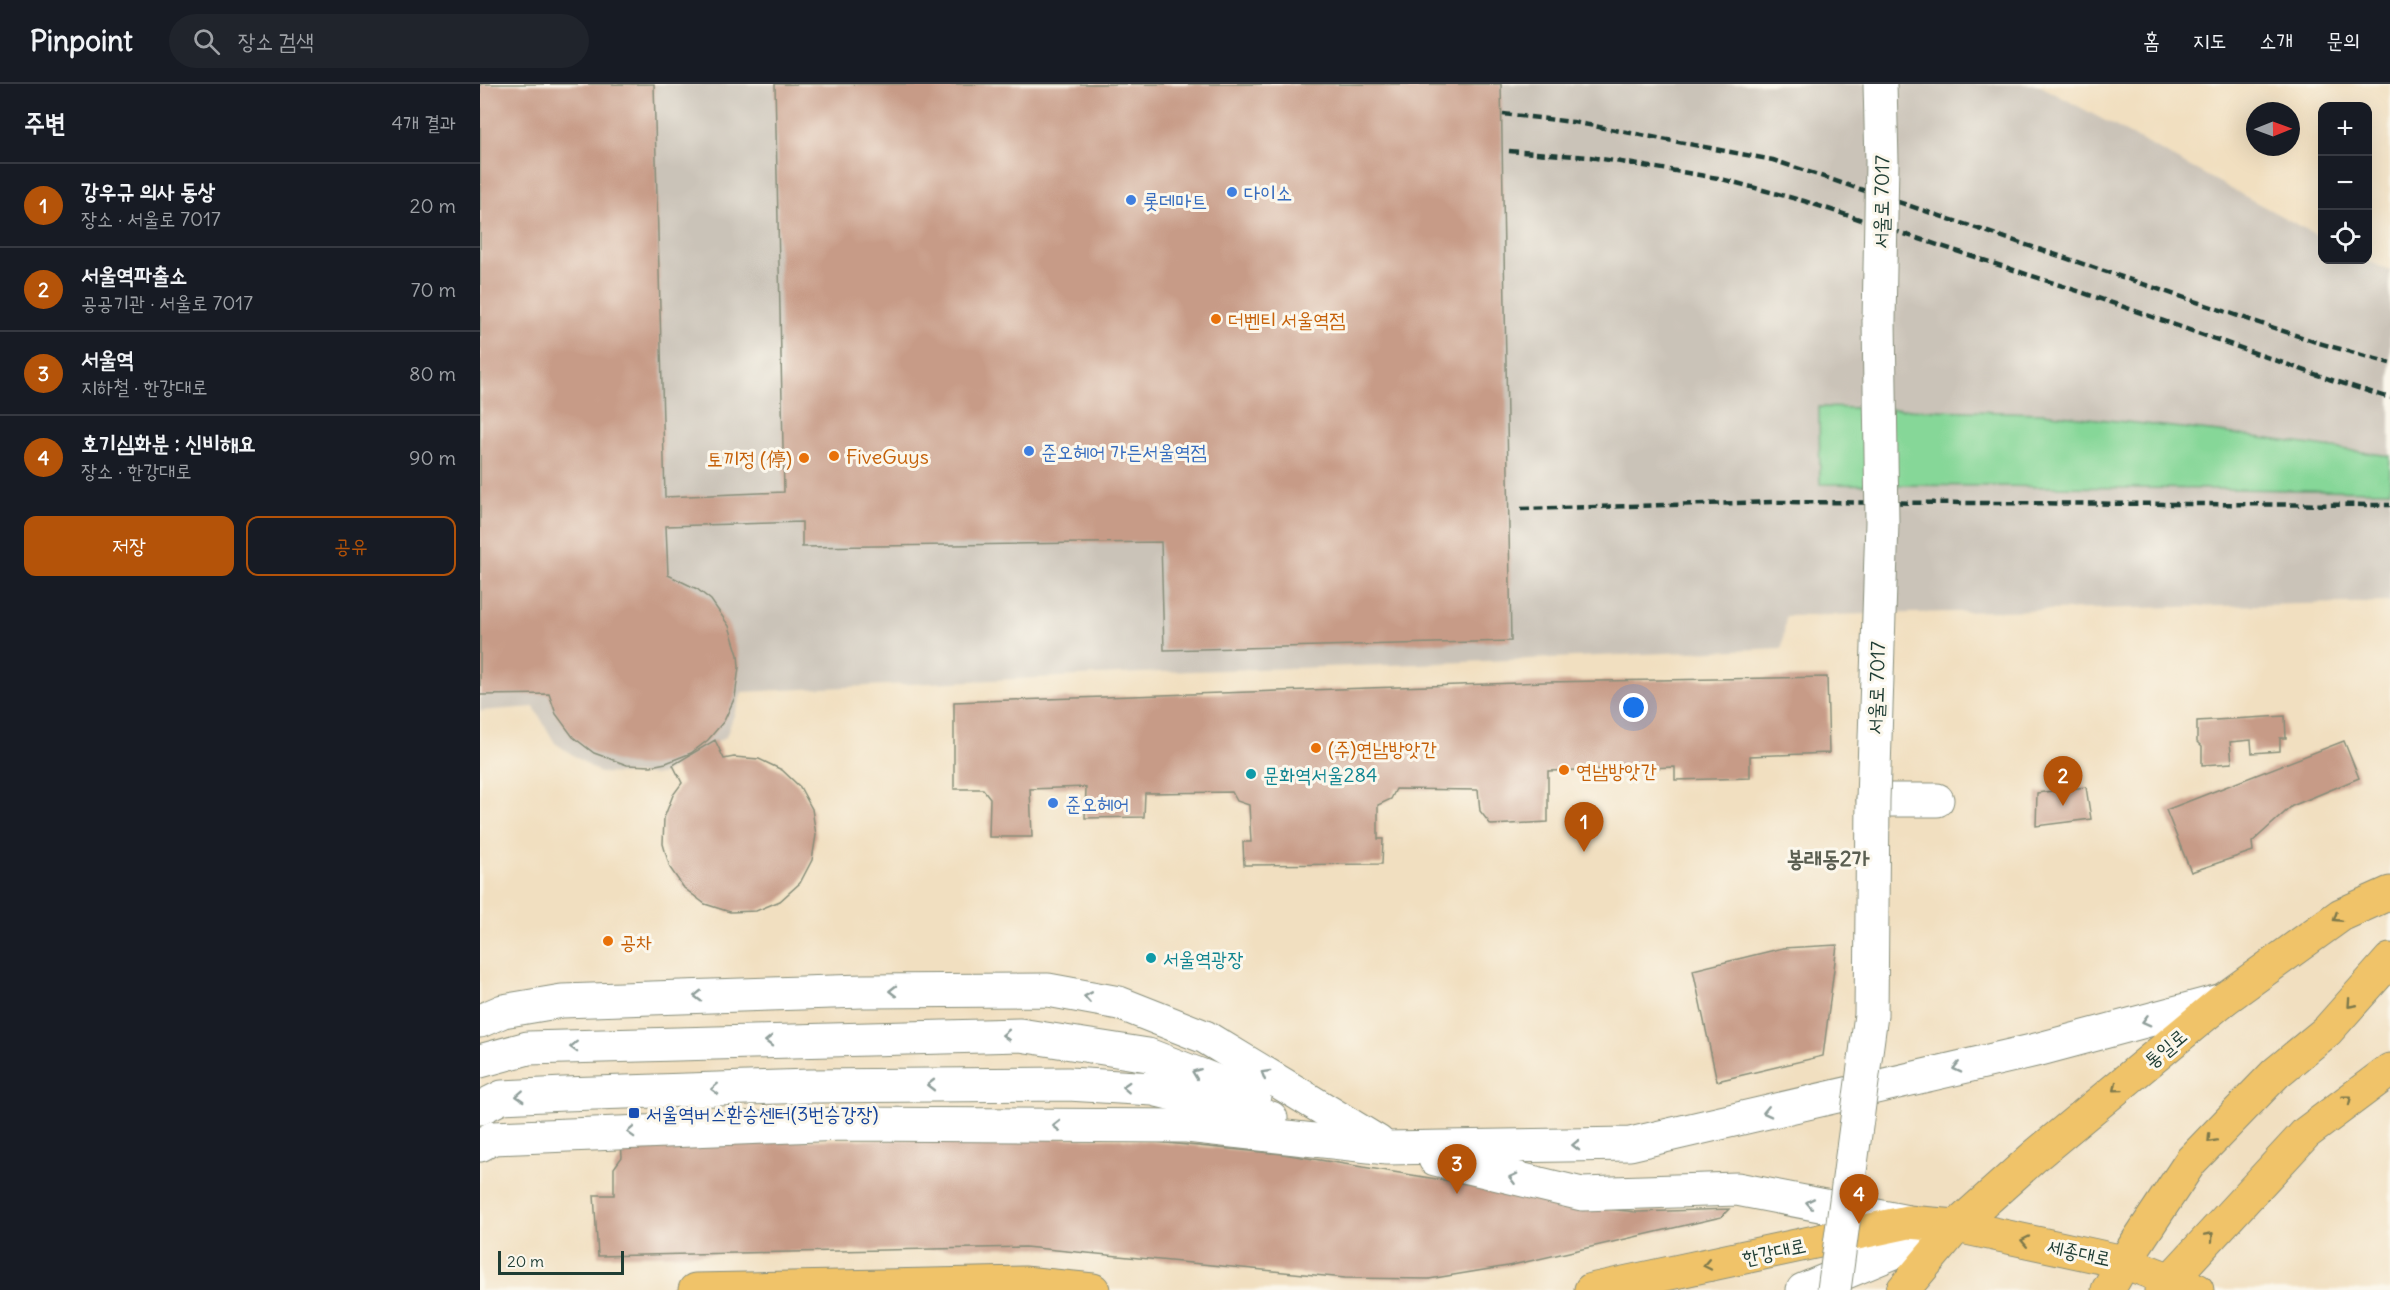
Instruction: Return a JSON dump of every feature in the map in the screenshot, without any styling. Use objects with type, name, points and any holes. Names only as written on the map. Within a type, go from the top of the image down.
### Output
[{"type":"main road","name":"통일로","points":[[1903,1290],[1957,1226],[2035,1156],[2223,1000],[2341,915],[2390,893]]},
{"type":"main road","points":[[2108,1290],[2191,1161],[2276,1073],[2327,1031],[2390,960]]},
{"type":"main road","points":[[2176,1286],[2306,1133],[2390,1070]]},
{"type":"main road","name":"한강대로","points":[[1591,1290],[1908,1222],[1957,1226]]},
{"type":"main road","name":"세종대로","points":[[1957,1226],[2124,1262],[2176,1286]]},
{"type":"main road","points":[[695,1290],[1024,1283],[1093,1290]]},
{"type":"street","name":"서울로 7017","points":[[1834,1290],[1871,1015],[1873,800],[1882,522],[1879,321],[1882,162],[1880,84]]},
{"type":"street","points":[[1873,800],[1937,800]]},
{"type":"street","points":[[480,1021],[503,1011],[562,1000],[863,991],[1048,990],[1119,1003],[1205,1037],[1387,1148]]},
{"type":"street","points":[[748,996],[823,1040]]},
{"type":"street","points":[[480,1145],[493,1138],[504,1137],[842,1124],[1187,1126],[1387,1148],[1630,1144],[2040,1049],[2223,1000]]},
{"type":"street","points":[[480,1060],[528,1048],[1020,1035],[1149,1055],[1387,1148]]},
{"type":"street","points":[[480,1108],[502,1097],[810,1086],[1089,1085],[1153,1089],[1582,1194],[1737,1190],[1908,1222]]},
{"type":"street","points":[[1803,1290],[1957,1226]]},
{"type":"street","points":[[1851,1290],[1957,1226]]},
{"type":"shaded area","points":[[480,84],[2037,84],[2318,236],[2318,264],[2372,263],[2390,270],[2390,602],[1786,616],[1782,648],[1419,664],[1161,672],[742,692],[726,737],[660,775],[600,773],[555,743],[534,707],[480,711]]},
{"type":"green space","points":[[1819,407],[2042,413],[2219,432],[2390,456],[2390,491],[1820,484]]},
{"type":"building","points":[[480,84],[654,84],[665,497],[784,492],[775,84],[1501,84],[1511,641],[1164,650],[1161,542],[802,547],[802,522],[666,526],[668,575],[697,589],[711,600],[729,626],[738,655],[739,667],[735,697],[724,721],[708,740],[691,753],[666,763],[651,766],[627,765],[594,753],[573,737],[556,714],[549,694],[480,695]]},
{"type":"building","name":"문화역서울284","points":[[1827,677],[1829,753],[1750,756],[1750,778],[1675,780],[1675,767],[1548,771],[1548,822],[1491,825],[1480,811],[1478,790],[1396,789],[1391,799],[1378,805],[1378,839],[1383,839],[1382,864],[1244,865],[1243,842],[1251,842],[1249,805],[1237,801],[1232,792],[1145,793],[1144,817],[1085,818],[1086,787],[1030,789],[1032,837],[989,837],[990,798],[983,789],[954,789],[954,702],[1545,682]]},
{"type":"building","points":[[2285,716],[2286,738],[2280,738],[2280,751],[2252,753],[2251,740],[2230,742],[2232,763],[2202,765],[2202,747],[2197,742],[2197,721]]},
{"type":"building","points":[[715,740],[724,759],[734,757],[759,759],[782,770],[800,787],[812,809],[816,835],[812,860],[800,883],[780,901],[756,911],[730,912],[705,904],[684,888],[670,868],[663,844],[664,818],[673,795],[682,783],[673,765]]},
{"type":"building","points":[[2344,741],[2359,778],[2292,806],[2252,842],[2253,851],[2191,872],[2166,810]]},
{"type":"building","points":[[2086,787],[2091,819],[2036,826],[2037,793]]},
{"type":"building","points":[[1837,945],[1823,1056],[1717,1081],[1693,970],[1783,948]]},
{"type":"building","points":[[1113,1138],[1283,1154],[1516,1192],[1576,1206],[1637,1212],[1729,1209],[1721,1217],[1508,1266],[1429,1279],[1345,1278],[1025,1247],[598,1256],[594,1195],[614,1195],[614,1168],[622,1157],[621,1141]]},
{"type":"railway","points":[[1503,114],[1573,122],[1773,160],[2319,343],[2390,363]]},
{"type":"railway","points":[[1509,151],[1590,157],[1718,178],[1804,201],[2081,292],[2329,379],[2390,398]]},
{"type":"railway","points":[[1521,509],[1773,502],[2390,505]]},
{"type":"place","name":"다이소","points":[[1232,192]]},
{"type":"place","name":"롯데마트","points":[[1131,200]]},
{"type":"place","name":"더벤티 서울역점","points":[[1216,319]]},
{"type":"place","name":"준오헤어 가든서울역점","points":[[1029,451]]},
{"type":"place","name":"FiveGuys","points":[[834,456]]},
{"type":"place","name":"토끼정 (停)","points":[[804,458]]},
{"type":"place","name":"(주)연남방앗간","points":[[1316,748]]},
{"type":"place","name":"연남방앗간","points":[[1564,770]]},
{"type":"place","name":"문화역서울284","points":[[1251,774]]},
{"type":"place","name":"준오헤어","points":[[1053,803]]},
{"type":"place","name":"서울역파출소","points":[[2063,806]]},
{"type":"place","name":"강우규 의사 동상","points":[[1584,852]]},
{"type":"place","name":"공차","points":[[608,941]]},
{"type":"place","name":"서울역광장","points":[[1151,958]]},
{"type":"place","name":"서울역버스환승센터(3번승강장)","points":[[634,1113]]},
{"type":"place","name":"서울역","points":[[1457,1194]]},
{"type":"place","name":"호기심화분 : 신비해요","points":[[1859,1224]]},
{"type":"district","name":"봉래동2가","points":[[1828,858]]}]
